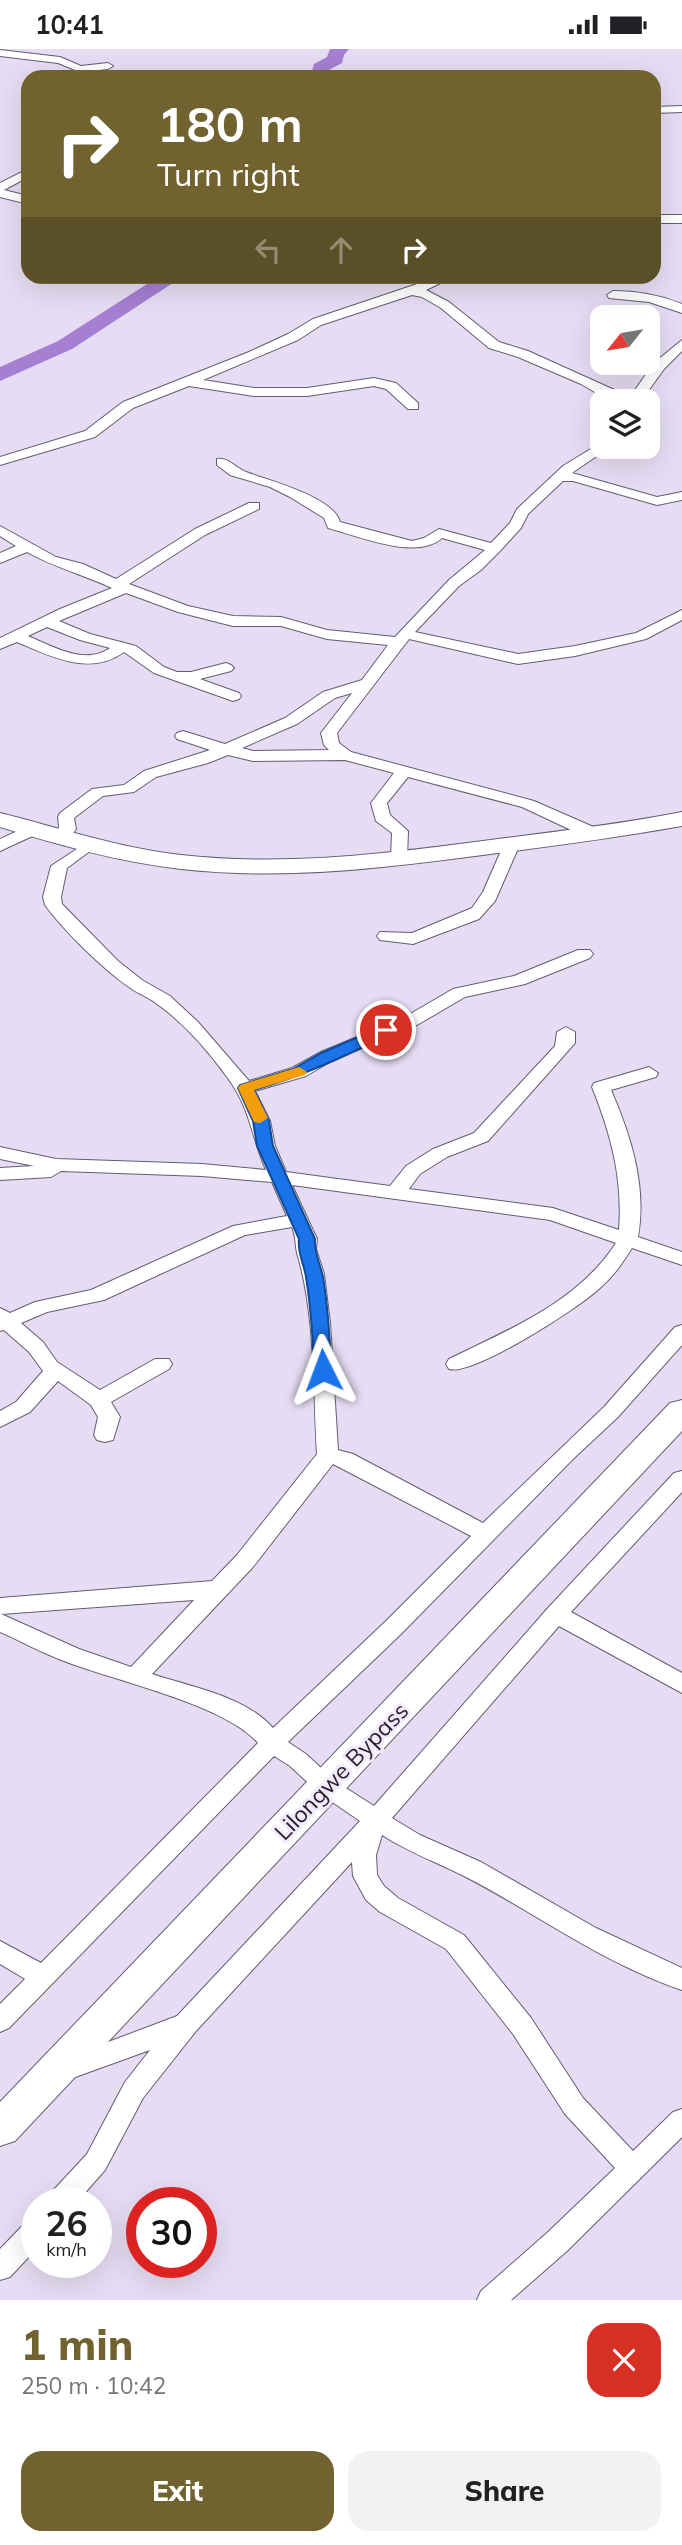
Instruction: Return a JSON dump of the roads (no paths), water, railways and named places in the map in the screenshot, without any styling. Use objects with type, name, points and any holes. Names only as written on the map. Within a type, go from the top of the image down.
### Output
[{"type":"main road","name":"Lilongwe Bypass","points":[[0,2129],[682,1411]]},
{"type":"street","points":[[0,53],[60,60],[80,69],[108,66]]},
{"type":"street","points":[[661,110],[682,109]]},
{"type":"street","points":[[0,191],[21,178]]},
{"type":"street","points":[[0,191],[21,198]]},
{"type":"street","points":[[661,219],[682,219]]},
{"type":"street","points":[[0,461],[90,434],[128,405],[283,342],[317,322],[429,284]]},
{"type":"street","points":[[411,291],[445,305],[494,345],[523,354],[600,389]]},
{"type":"street","points":[[613,295],[631,294],[664,301],[682,309]]},
{"type":"street","points":[[641,389],[659,366],[682,344]]},
{"type":"street","points":[[185,381],[254,392],[307,392],[374,382],[391,386],[413,406]]},
{"type":"street","points":[[345,755],[332,745],[329,733],[331,728],[402,638],[453,583],[476,567],[495,548],[516,525],[522,512],[590,455]]},
{"type":"street","points":[[222,462],[241,477],[280,486],[331,516],[333,525],[412,545],[429,542],[439,533],[495,548]]},
{"type":"street","points":[[561,477],[574,477],[657,501],[682,496]]},
{"type":"street","points":[[0,644],[121,587],[200,532],[254,506]]},
{"type":"street","points":[[0,530],[51,560],[78,567],[121,587],[183,609],[233,621],[281,622],[327,634],[402,638],[518,659],[575,651],[631,638],[662,626],[682,614]]},
{"type":"street","points":[[0,559],[27,546]]},
{"type":"street","points":[[47,621],[85,638],[122,646],[165,673],[233,696]]},
{"type":"street","points":[[662,626],[682,631]]},
{"type":"street","points":[[16,636],[80,660],[98,660],[112,655],[122,646]]},
{"type":"street","points":[[182,677],[226,668]]},
{"type":"street","points":[[58,837],[68,829],[66,817],[98,792],[128,789],[150,774],[202,760],[227,750],[291,722],[328,695],[367,683]]},
{"type":"street","points":[[291,722],[331,728]]},
{"type":"street","points":[[183,736],[227,750],[261,756],[345,755],[528,804],[592,833]]},
{"type":"street","points":[[399,859],[400,831],[382,817],[379,803],[405,770]]},
{"type":"street","points":[[0,820],[89,846],[155,859],[246,867],[314,866],[399,859],[677,822]]},
{"type":"street","points":[[0,846],[33,829]]},
{"type":"street","points":[[386,936],[415,940],[440,928],[458,924],[479,912],[485,906],[489,891],[512,844]]},
{"type":"street","points":[[89,846],[59,866],[52,897],[57,911],[112,965],[136,984],[164,1000],[192,1026],[246,1088],[261,1121],[265,1146],[300,1220],[314,1274],[320,1323],[328,1455],[245,1561],[216,1588],[136,1677]]},
{"type":"street","points":[[246,1088],[299,1072],[327,1056],[411,1021],[459,993],[519,980],[584,954]]},
{"type":"street","points":[[394,1194],[413,1170],[440,1153],[481,1137],[561,1051],[566,1043],[566,1032]]},
{"type":"street","points":[[456,1364],[541,1321],[608,1268],[628,1239],[632,1191],[619,1128],[601,1087],[649,1073]]},
{"type":"street","points":[[0,1153],[56,1165],[221,1171],[278,1177],[553,1214],[682,1259]]},
{"type":"street","points":[[0,1174],[93,1167]]},
{"type":"street","points":[[105,1435],[109,1417],[99,1401],[52,1367],[3,1320],[42,1307],[97,1295],[240,1230],[300,1220]]},
{"type":"street","points":[[0,2021],[272,1743],[384,1637],[611,1412],[682,1332]]},
{"type":"street","points":[[99,1401],[162,1364]]},
{"type":"street","points":[[0,1420],[23,1407],[52,1377],[52,1367]]},
{"type":"street","points":[[328,1455],[345,1459],[485,1534]]},
{"type":"street","points":[[74,2187],[96,2162],[134,2090],[187,2024],[375,1821],[556,1614],[682,1478]]},
{"type":"street","points":[[0,1606],[176,1594],[216,1588]]},
{"type":"street","points":[[556,1614],[682,1684]]},
{"type":"street","points":[[0,1622],[71,1655],[229,1709],[258,1727],[272,1743],[298,1760],[327,1787],[375,1821],[411,1842],[472,1869],[587,1935],[682,1980]]},
{"type":"street","points":[[375,1821],[364,1855],[365,1876],[375,1893],[389,1905],[455,1942],[522,2026],[574,2106],[633,2169]]},
{"type":"street","points":[[0,1951],[43,1977]]},
{"type":"street","points":[[51,2074],[131,2047],[187,2024]]},
{"type":"street","points":[[491,2300],[529,2269],[682,2120]]},
{"type":"street","points":[[0,2268],[21,2246]]},
{"type":"waterway","points":[[320,70],[336,59],[335,53],[341,49]]},
{"type":"waterway","points":[[0,375],[65,345],[159,284]]}]
